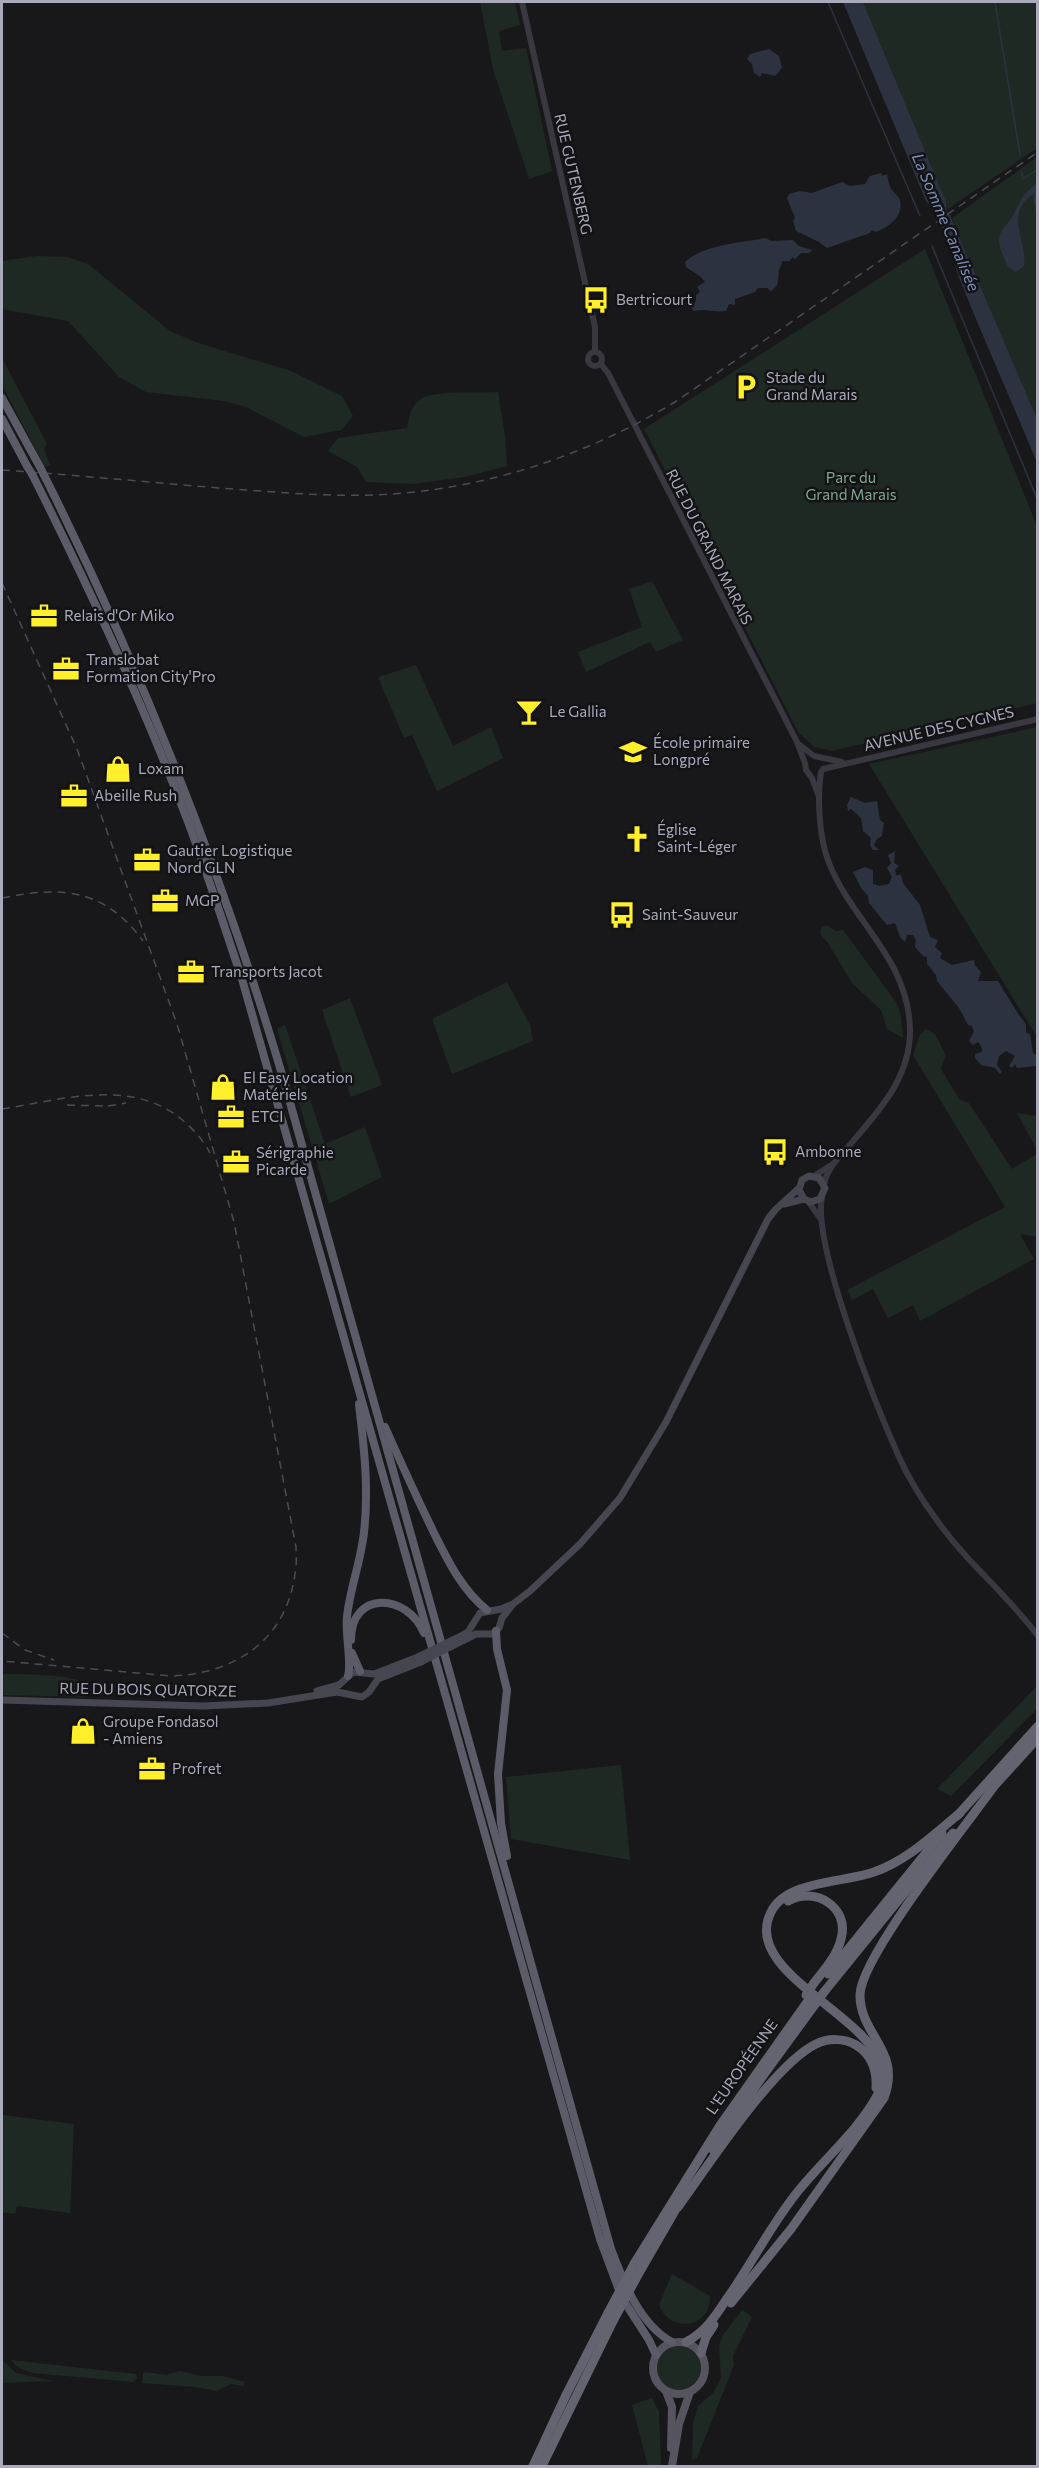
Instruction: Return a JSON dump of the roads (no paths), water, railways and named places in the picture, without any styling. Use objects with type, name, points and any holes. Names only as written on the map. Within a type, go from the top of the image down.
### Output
[{"type":"highway","points":[[2,398],[42,471],[124,644],[209,849],[269,1032],[615,2260],[634,2300],[657,2331],[672,2342]]},
{"type":"highway","points":[[2,419],[111,640],[191,831],[261,1042],[600,2239],[622,2298],[656,2355]]},
{"type":"highway","points":[[347,1678],[350,1671],[346,1624],[362,1551],[367,1493],[357,1380]]},
{"type":"highway","points":[[375,1408],[386,1428],[405,1475],[452,1567],[471,1595],[490,1611]]},
{"type":"highway","points":[[363,1673],[353,1657],[352,1626],[359,1613],[366,1607],[383,1602],[402,1606],[415,1617],[436,1661]]},
{"type":"highway","points":[[498,1628],[497,1649],[507,1690],[498,1774],[501,1823],[518,1912]]},
{"type":"highway","name":"L'EUROPÉENNE","points":[[637,2268],[810,1999],[960,1813],[1038,1726]]},
{"type":"highway","name":"L'EUROPÉENNE","points":[[819,1987],[1038,1738]]},
{"type":"highway","points":[[701,2353],[709,2331],[791,2229],[880,2106],[889,2081],[885,2055],[862,2008],[860,1991],[866,1973],[910,1902],[998,1781]]},
{"type":"highway","points":[[686,2342],[696,2337],[712,2320],[780,2213],[843,2144],[872,2104],[882,2081],[882,2069],[877,2055],[862,2035],[778,1960],[768,1942],[768,1920],[777,1903],[791,1893],[803,1888],[857,1878],[887,1867],[914,1851],[960,1813]]},
{"type":"highway","points":[[819,1987],[839,1946],[842,1922],[838,1913],[828,1902],[813,1896],[801,1896],[786,1903],[775,1916],[772,1929],[777,1949],[792,1968],[865,2032],[885,2055]]},
{"type":"highway","name":"L'EUROPÉENNE","points":[[533,2466],[567,2393],[720,2124],[792,2022],[796,2008],[810,1999]]},
{"type":"highway","points":[[678,2207],[772,2084],[794,2060],[814,2046],[830,2040],[842,2040],[856,2045],[867,2055],[874,2068],[876,2079],[872,2104]]},
{"type":"highway","name":"L'EUROPÉENNE","points":[[542,2466],[610,2317]]},
{"type":"main road","points":[[513,1604],[480,1613],[468,1632],[420,1659],[380,1672],[363,1673],[347,1678],[346,1689],[349,1694],[362,1697],[378,1679],[469,1637],[489,1635],[498,1628],[502,1618],[513,1604],[550,1574],[607,1515],[632,1481],[666,1422],[765,1227],[779,1206],[799,1188],[804,1178],[814,1176],[819,1178],[824,1185],[822,1197],[814,1202],[806,1200],[779,1206]]},
{"type":"main road","points":[[799,1188],[806,1200]]},
{"type":"main road","points":[[490,1611],[498,1617],[498,1628]]},
{"type":"main road","points":[[475,1623],[481,1634]]},
{"type":"main road","points":[[363,1673],[371,1680],[371,1688]]},
{"type":"main road","name":"RUE DU BOIS QUATORZE","points":[[294,1698],[333,1687],[347,1678]]},
{"type":"main road","name":"RUE DU BOIS QUATORZE","points":[[2,1700],[203,1706],[268,1703],[337,1692],[349,1694]]},
{"type":"main road","points":[[666,2391],[672,2407],[672,2466],[681,2417],[690,2392],[699,2384],[705,2372],[705,2362],[701,2353],[686,2342],[672,2342],[656,2355],[652,2367],[654,2377],[666,2391],[677,2394],[690,2392]]},
{"type":"street","name":"RUE GUTENBERG","points":[[522,2],[593,318],[595,351]]},
{"type":"street","points":[[595,351],[601,354],[601,364],[595,366],[589,363],[589,356],[595,351]]},
{"type":"street","name":"RUE DU GRAND MARAIS","points":[[601,364],[608,373],[796,742],[819,797]]},
{"type":"street","name":"AVENUE DES CYGNES","points":[[810,774],[814,775],[846,762],[1038,718]]},
{"type":"street","name":"RUE DU GRAND MARAIS","points":[[796,742],[817,757]]},
{"type":"street","points":[[806,763],[817,757],[822,771],[819,797],[825,854],[836,879],[889,957],[900,978],[907,1004],[910,1032],[906,1059],[892,1093],[833,1164],[824,1185]]},
{"type":"street","name":"AVENUE DES CYGNES","points":[[817,757],[846,762]]},
{"type":"street","points":[[814,1176],[833,1164]]},
{"type":"street","points":[[822,1197],[820,1218],[834,1277],[858,1352],[899,1457],[916,1490],[938,1522],[968,1559],[1004,1594],[1038,1636]]},
{"type":"street","points":[[806,1200],[820,1218]]},
{"type":"water","name":"La Somme Canalisée","points":[[843,2],[863,2],[946,202],[947,213],[950,215],[1037,419],[1037,463],[960,280],[943,228],[926,201]]},
{"type":"water","points":[[769,49],[779,56],[782,68],[775,76],[762,73],[760,77],[754,73],[752,64],[747,59],[750,54]]},
{"type":"water","points":[[881,173],[882,176],[887,174],[890,187],[899,198],[901,206],[898,216],[886,227],[876,232],[872,230],[870,233],[827,248],[796,231],[793,221],[795,218],[787,198],[789,194],[800,191],[812,193],[842,182],[850,186],[865,184],[870,176]]},
{"type":"water","points":[[1037,184],[1037,218],[1033,194],[1024,202],[1018,218],[1024,266],[1016,272],[1008,267],[999,238],[1023,197]]},
{"type":"water","points":[[765,238],[772,241],[793,240],[799,246],[812,250],[809,253],[801,253],[795,259],[793,257],[789,261],[782,261],[777,284],[771,291],[767,288],[758,288],[755,292],[735,299],[735,305],[729,304],[726,311],[694,311],[691,307],[696,301],[696,295],[700,292],[697,287],[705,282],[686,267],[685,262],[702,251],[712,248]]},
{"type":"water","points":[[851,797],[865,803],[877,801],[880,820],[884,823],[882,836],[874,845],[879,850],[873,850],[870,845],[871,838],[863,831],[861,818],[851,809],[848,811],[847,805]]},
{"type":"water","points":[[895,851],[894,863],[899,866],[895,870],[896,875],[901,875],[903,883],[920,905],[930,937],[938,940],[935,947],[942,953],[940,958],[952,965],[974,960],[981,972],[978,981],[998,981],[1026,1024],[1026,1033],[1030,1034],[1033,1053],[1037,1055],[1037,1066],[1017,1068],[1015,1064],[1012,1068],[1009,1066],[1015,1056],[1006,1051],[999,1056],[997,1065],[1002,1072],[1000,1074],[995,1068],[981,1065],[975,1058],[975,1054],[982,1052],[982,1048],[978,1042],[973,1045],[969,1041],[974,1032],[972,1026],[968,1025],[959,1008],[937,981],[936,975],[927,964],[927,957],[915,947],[916,940],[913,935],[907,935],[905,942],[900,937],[895,923],[887,925],[869,903],[868,896],[853,872],[865,867],[873,870],[873,884],[879,886],[889,884],[892,877],[887,868],[891,863],[888,855]]},
{"type":"waterway","points":[[828,2],[920,216]]},
{"type":"waterway","points":[[995,2],[1020,155]]},
{"type":"waterway","points":[[1022,173],[1023,179],[1038,169]]},
{"type":"waterway","points":[[932,246],[1038,501]]},
{"type":"railway","points":[[2,470],[262,491],[349,495],[429,490],[503,476],[539,465],[609,437],[675,402],[1038,152]]},
{"type":"railway","points":[[2,583],[77,749],[177,1024],[234,1222],[296,1547],[296,1571],[290,1598],[281,1618],[253,1649],[236,1661],[216,1669],[171,1676],[2,1661]]},
{"type":"railway","points":[[2,898],[43,892],[80,895],[113,910],[143,941]]},
{"type":"railway","points":[[2,1109],[94,1095],[139,1098],[160,1106],[180,1118],[204,1143],[210,1153]]},
{"type":"railway","points":[[108,1106],[126,1103]]},
{"type":"railway","points":[[67,1105],[103,1106]]},
{"type":"railway","points":[[2,1633],[25,1650],[54,1660]]},
{"type":"place","name":"Bertricourt","points":[[596,300]]},
{"type":"place","name":"Stade du Grand Marais","points":[[746,387]]},
{"type":"place","name":"Relais d'Or Miko","points":[[44,616]]},
{"type":"place","name":"Translobat Formation City'Pro","points":[[66,669]]},
{"type":"place","name":"Le Gallia","points":[[529,712]]},
{"type":"place","name":"École primaire Longpré","points":[[633,752]]},
{"type":"place","name":"Loxam","points":[[118,769]]},
{"type":"place","name":"Abeille Rush","points":[[74,796]]},
{"type":"place","name":"Église Saint-Léger","points":[[637,839]]},
{"type":"place","name":"Gautier Logistique Nord GLN","points":[[147,860]]},
{"type":"place","name":"MGP","points":[[165,901]]},
{"type":"place","name":"Saint-Sauveur","points":[[622,915]]},
{"type":"place","name":"Transports Jacot","points":[[191,972]]},
{"type":"place","name":"El Easy Location Matériels","points":[[223,1087]]},
{"type":"place","name":"ETCI","points":[[231,1117]]},
{"type":"place","name":"Ambonne","points":[[775,1152]]},
{"type":"place","name":"Sérigraphie Picarde","points":[[236,1162]]},
{"type":"place","name":"Groupe Fondasol - Amiens","points":[[83,1731]]},
{"type":"place","name":"Profret","points":[[152,1769]]},
{"type":"park label","name":"Parc du Grand Marais","points":[[851,486]]}]
